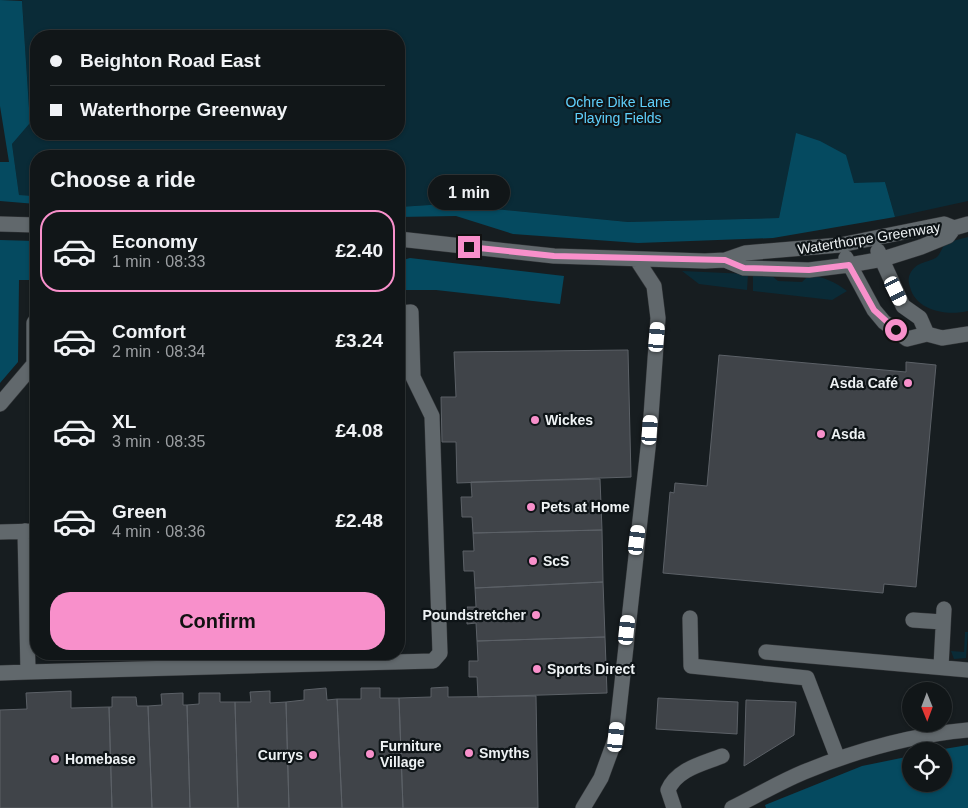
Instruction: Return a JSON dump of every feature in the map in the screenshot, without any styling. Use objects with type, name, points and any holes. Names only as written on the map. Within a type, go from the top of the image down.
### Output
[{"type":"street","points":[[0,224],[30,226]]},
{"type":"street","name":"Waterthorpe Greenway","points":[[405,240],[554,256],[637,260],[725,260],[745,253],[840,245],[872,240],[944,224],[961,226]]},
{"type":"street","name":"Waterthorpe Greenway","points":[[725,260],[744,268],[809,270],[849,265],[883,260],[948,236],[961,226]]},
{"type":"street","points":[[872,240],[903,306],[920,318],[927,334]]},
{"type":"street","points":[[840,245],[874,310],[884,322],[907,339],[927,334],[942,338],[968,334]]},
{"type":"street","points":[[583,808],[601,778],[616,737],[650,430],[658,318],[654,286],[637,260]]},
{"type":"street","points":[[405,312],[411,312],[413,377],[432,416],[440,653],[433,660],[405,660]]},
{"type":"street","points":[[0,404],[30,369]]},
{"type":"street","points":[[0,532],[30,531],[28,672]]},
{"type":"street","points":[[913,620],[943,615],[941,667]]},
{"type":"street","points":[[690,618],[691,666],[807,678],[838,759]]},
{"type":"street","points":[[766,652],[968,670]]},
{"type":"street","points":[[0,673],[213,660]]},
{"type":"street","points":[[732,808],[802,772],[838,759],[925,736],[968,730]]},
{"type":"street","points":[[674,808],[668,790],[672,781],[684,771],[722,756]]},
{"type":"green space","name":"Ochre Dike Lane Playing Fields","points":[[22,0],[968,0],[968,201],[895,217],[885,182],[854,185],[796,134],[779,218],[628,222],[445,204],[405,207],[405,150],[30,150],[30,195],[19,195],[12,144],[30,123]]},
{"type":"green space","points":[[968,237],[968,311],[942,312],[933,310],[919,302],[913,295],[909,281],[909,276],[914,268],[937,257],[945,243]]},
{"type":"green space","points":[[682,271],[748,274],[747,290],[699,284]]},
{"type":"green space","points":[[753,274],[771,275],[778,281],[802,282],[808,276],[819,277],[833,282],[847,291],[832,300],[753,291]]},
{"type":"green space","points":[[965,632],[968,632],[966,658],[954,659],[951,651],[964,652]]},
{"type":"shaded area","points":[[0,0],[22,1],[30,123],[12,144],[19,195],[30,196],[30,204],[0,201],[0,162],[9,162],[0,106]]},
{"type":"shaded area","points":[[796,133],[820,141],[846,155],[854,183],[885,182],[895,217],[773,238],[638,243],[513,234],[456,216],[405,217],[405,207],[445,204],[628,222],[779,218]]},
{"type":"shaded area","points":[[0,240],[30,241],[30,280],[19,280],[18,362],[0,383]]},
{"type":"shaded area","points":[[410,258],[564,276],[560,304],[436,290],[405,290],[405,259]]},
{"type":"shaded area","points":[[968,745],[968,808],[766,808],[765,805],[862,766],[902,758],[902,792],[952,792],[952,748]]},
{"type":"building","name":"Wickes","points":[[628,350],[631,477],[457,483],[456,442],[442,442],[441,397],[456,397],[454,352]]},
{"type":"building","name":"Asda","points":[[719,355],[906,372],[906,362],[936,365],[916,587],[884,584],[883,593],[663,573],[670,492],[674,493],[675,483],[707,486]]},
{"type":"building","name":"Pets at Home","points":[[600,479],[602,530],[473,533],[472,517],[462,517],[461,497],[472,497],[471,482]]},
{"type":"building","name":"ScS","points":[[602,530],[603,582],[475,588],[474,571],[464,571],[463,551],[474,551],[473,533]]},
{"type":"building","name":"Poundstretcher","points":[[603,582],[605,637],[477,641],[476,623],[467,624],[467,607],[476,607],[475,588]]},
{"type":"building","name":"Sports Direct","points":[[605,637],[607,693],[478,697],[477,677],[469,677],[469,661],[478,661],[477,641]]},
{"type":"building","name":"Smyths","points":[[448,687],[448,697],[536,696],[538,808],[403,808],[399,698],[431,697],[431,688]]},
{"type":"building","name":"Currys","points":[[326,688],[327,700],[337,699],[342,808],[289,808],[286,702],[304,700],[304,690]]},
{"type":"building","name":"Furniture Village","points":[[361,688],[380,688],[380,698],[399,698],[403,808],[342,808],[337,699],[361,699]]},
{"type":"building","name":"Homebase","points":[[71,691],[71,708],[109,707],[112,808],[0,808],[0,710],[27,709],[26,693]]},
{"type":"building","points":[[270,691],[270,703],[286,702],[289,808],[238,808],[235,702],[251,702],[250,692]]},
{"type":"building","points":[[183,693],[183,705],[187,705],[190,808],[152,808],[148,706],[162,705],[161,694]]},
{"type":"building","points":[[199,693],[220,693],[220,702],[235,702],[238,808],[190,808],[187,705],[199,704]]},
{"type":"building","points":[[112,697],[136,697],[137,706],[148,706],[152,808],[112,808],[109,707],[112,707]]},
{"type":"building","points":[[658,698],[738,702],[737,734],[656,729]]},
{"type":"building","points":[[746,700],[796,702],[794,735],[744,766]]},
{"type":"place","name":"Asda Café","points":[[908,383]]},
{"type":"place","name":"Wickes","points":[[535,420]]},
{"type":"place","name":"Asda","points":[[821,434]]},
{"type":"place","name":"Pets at Home","points":[[531,507]]},
{"type":"place","name":"ScS","points":[[533,561]]},
{"type":"place","name":"Poundstretcher","points":[[536,615]]},
{"type":"place","name":"Sports Direct","points":[[537,669]]},
{"type":"place","name":"Smyths","points":[[469,753]]},
{"type":"place","name":"Furniture Village","points":[[370,754]]},
{"type":"place","name":"Currys","points":[[313,755]]},
{"type":"place","name":"Homebase","points":[[55,759]]},
{"type":"route","points":[[469,247],[554,256],[637,260],[725,260],[744,268],[809,270],[849,265],[879,317],[896,330]]}]
